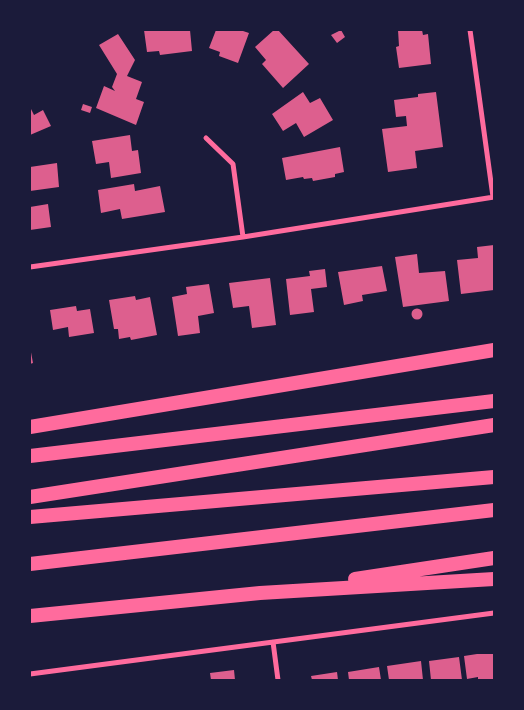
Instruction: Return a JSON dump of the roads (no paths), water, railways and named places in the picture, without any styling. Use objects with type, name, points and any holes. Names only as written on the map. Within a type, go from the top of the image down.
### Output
[{"type":"highway","points":[[30,427],[494,352]]},
{"type":"highway","points":[[30,456],[494,401]]},
{"type":"highway","points":[[30,497],[494,425]]},
{"type":"highway","points":[[30,517],[494,477]]},
{"type":"highway","points":[[30,564],[494,510]]},
{"type":"highway","points":[[260,593],[494,558]]},
{"type":"highway","points":[[30,616],[260,593],[494,578]]},
{"type":"street","points":[[30,266],[243,237],[493,197],[470,30]]},
{"type":"street","points":[[206,138],[233,164],[243,237]]},
{"type":"street","points":[[30,674],[494,613]]},
{"type":"street","points":[[273,642],[278,680]]}]
